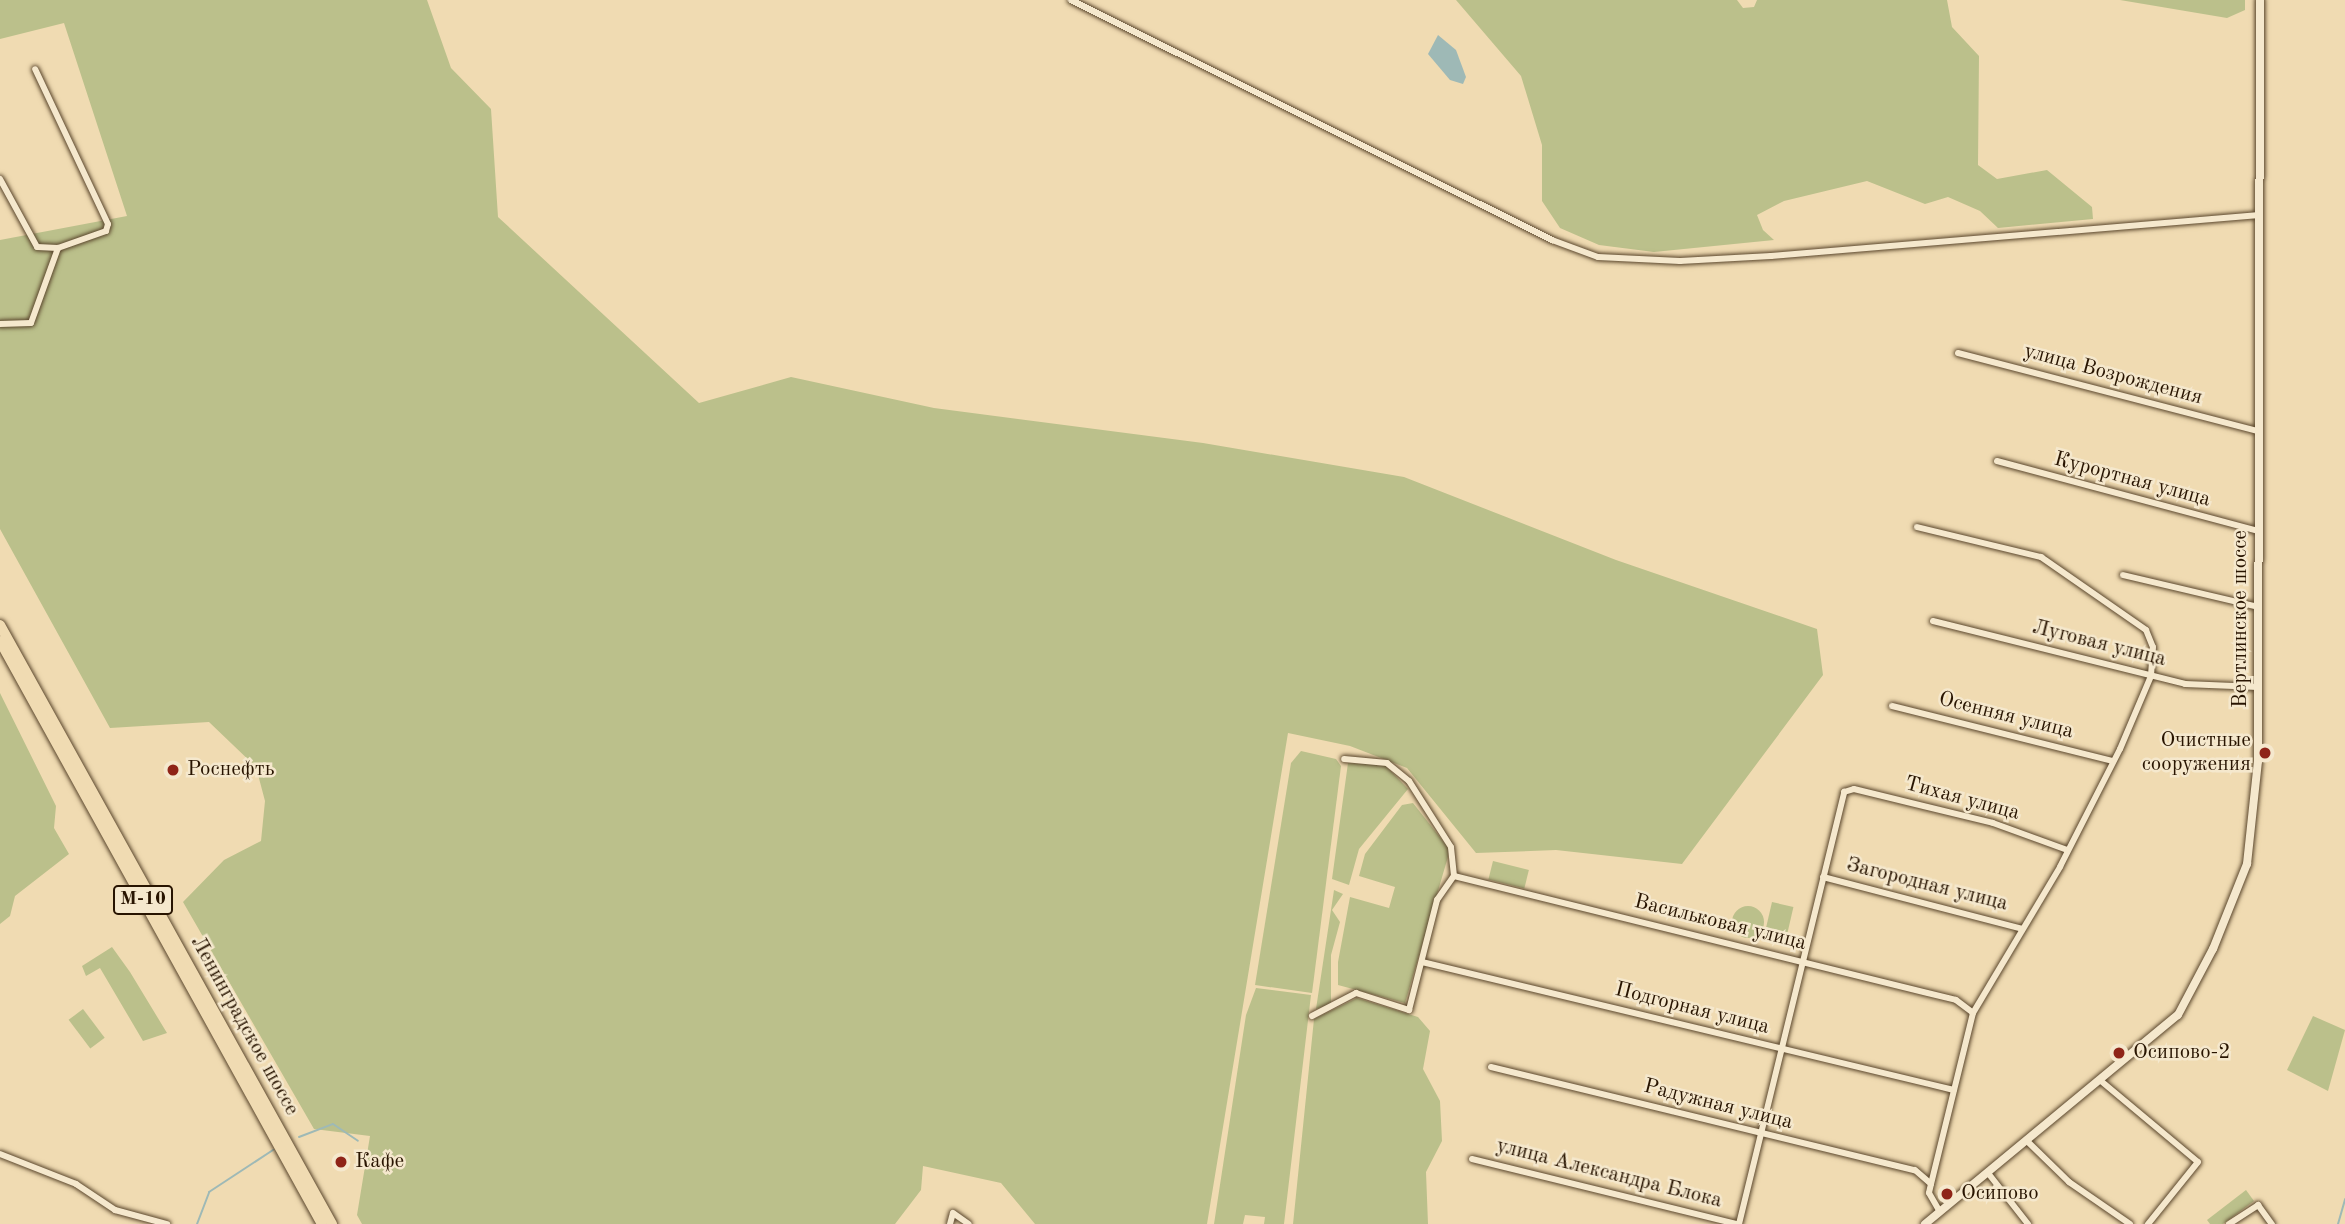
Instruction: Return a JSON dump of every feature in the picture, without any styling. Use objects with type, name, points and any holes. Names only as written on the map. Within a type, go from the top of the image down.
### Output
[{"type":"highway","name":"Ленинградское шоссе","points":[[0,625],[332,1224]]},
{"type":"highway","name":"Ленинградское шоссе","points":[[0,642],[321,1224]]},
{"type":"main road","name":"Вертлинское шоссе","points":[[1925,1224],[2101,1081],[2183,1007],[2230,910],[2255,822],[2258,687],[2260,0]]},
{"type":"street","points":[[1072,0],[1552,240],[1598,257],[1680,261],[1771,256],[2259,215]]},
{"type":"street","points":[[0,179],[37,247],[58,248],[106,231],[108,224],[35,69]]},
{"type":"street","points":[[0,324],[31,323],[58,248]]},
{"type":"street","name":"улица Возрождения","points":[[1958,352],[2258,431]]},
{"type":"street","name":"Курортная улица","points":[[1997,461],[2258,531]]},
{"type":"street","points":[[1917,527],[2052,563],[2146,630],[2153,647],[2151,676],[2112,761],[2067,850],[1973,1013],[1929,1193],[1940,1212]]},
{"type":"street","points":[[2123,575],[2258,607]]},
{"type":"street","name":"Луговая улица","points":[[1933,621],[2151,676],[2202,686],[2258,687]]},
{"type":"street","name":"Осенняя улица","points":[[1892,706],[2112,761]]},
{"type":"street","points":[[1312,1016],[1356,993],[1409,1010],[1440,893],[1454,876],[1451,847],[1409,781],[1387,764],[1344,759]]},
{"type":"street","name":"Тихая улица","points":[[1823,877],[1847,790],[1993,823],[2067,850]]},
{"type":"street","name":"Васильковая улица","points":[[1454,876],[1956,1000],[1973,1013]]},
{"type":"street","points":[[1738,1224],[1763,1134],[1823,877]]},
{"type":"street","name":"Загородная улица","points":[[1823,877],[2022,929]]},
{"type":"street","name":"Подгорная улица","points":[[1422,962],[1954,1090]]},
{"type":"street","name":"Радужная улица","points":[[1491,1067],[1915,1170],[1931,1184]]},
{"type":"street","points":[[2101,1081],[2198,1162],[2148,1224]]},
{"type":"street","points":[[2027,1141],[2069,1182],[2130,1224]]},
{"type":"street","points":[[0,1154],[76,1184],[115,1210],[167,1224]]},
{"type":"street","name":"улица Александра Блока","points":[[1472,1159],[1738,1224]]},
{"type":"street","points":[[1988,1173],[2028,1224]]},
{"type":"street","points":[[2229,1224],[2258,1205],[2272,1224]]},
{"type":"street","points":[[950,1224],[953,1213],[969,1224]]},
{"type":"green space","points":[[0,0],[427,0],[451,68],[491,109],[498,217],[699,403],[791,377],[934,408],[1203,443],[1404,477],[1616,560],[1817,629],[1823,675],[1682,864],[1556,850],[1476,853],[1407,768],[1350,746],[1288,733],[1207,1224],[1035,1224],[1001,1183],[923,1166],[921,1190],[895,1224],[362,1224],[357,1215],[370,1136],[314,1129],[183,902],[224,860],[261,841],[265,801],[256,767],[209,722],[110,728],[0,529],[0,240],[127,216],[64,23],[0,39]]},
{"type":"green space","points":[[1456,0],[1737,0],[1743,8],[1754,7],[1757,0],[1947,0],[1952,27],[1979,56],[1978,165],[1997,179],[2047,170],[2092,207],[2093,219],[1998,228],[1980,211],[1948,197],[1925,204],[1867,181],[1784,201],[1757,215],[1763,230],[1774,240],[1654,252],[1599,245],[1560,228],[1542,201],[1542,145],[1521,76]]},
{"type":"green space","points":[[2120,0],[2245,0],[2245,10],[2227,18]]},
{"type":"green space","points":[[0,693],[56,806],[54,828],[69,854],[15,896],[10,916],[0,924]]},
{"type":"green space","points":[[1301,751],[1336,759],[1341,766],[1312,993],[1255,985],[1291,763]]},
{"type":"green space","points":[[1348,763],[1385,765],[1408,789],[1359,849],[1349,885],[1332,879]]},
{"type":"green space","points":[[1413,803],[1450,850],[1405,1003],[1338,985],[1338,962],[1350,897],[1389,908],[1395,887],[1359,876],[1365,854],[1402,805]]},
{"type":"green space","points":[[1493,861],[1529,870],[1524,888],[1488,879]]},
{"type":"green space","points":[[1334,890],[1343,894],[1332,910],[1340,922],[1331,955],[1331,1004],[1316,1009]]},
{"type":"green space","points":[[1772,902],[1793,907],[1785,943],[1764,938]]},
{"type":"green space","points":[[1748,906],[1759,911],[1764,922],[1759,933],[1748,938],[1737,933],[1732,922],[1737,911]]},
{"type":"green space","points":[[112,947],[167,1033],[143,1041],[100,968],[86,976],[82,966]]},
{"type":"green space","points":[[1256,988],[1311,995],[1284,1224],[1264,1224],[1265,1217],[1245,1215],[1243,1224],[1214,1224],[1246,1015]]},
{"type":"green space","points":[[1357,998],[1418,1017],[1430,1031],[1423,1069],[1440,1101],[1442,1141],[1426,1172],[1428,1224],[1293,1224],[1314,1019]]},
{"type":"green space","points":[[83,1009],[105,1038],[90,1049],[69,1020]]},
{"type":"green space","points":[[2313,1016],[2345,1030],[2328,1091],[2287,1070]]},
{"type":"green space","points":[[2246,1190],[2254,1201],[2223,1224],[2210,1224],[2207,1220]]},
{"type":"water","points":[[1438,35],[1456,50],[1466,77],[1463,84],[1450,80],[1428,54]]},
{"type":"waterway","points":[[299,1137],[333,1124],[358,1141]]},
{"type":"waterway","points":[[197,1224],[209,1192],[273,1150]]},
{"type":"waterway","points":[[2338,1224],[2345,1199]]},
{"type":"place","name":"Очистные сооружения","points":[[2265,753]]},
{"type":"place","name":"Роснефть","points":[[173,770]]},
{"type":"place","name":"Осипово-2","points":[[2119,1053]]},
{"type":"place","name":"Кафе","points":[[341,1162]]},
{"type":"place","name":"Осипово","points":[[1947,1194]]}]
